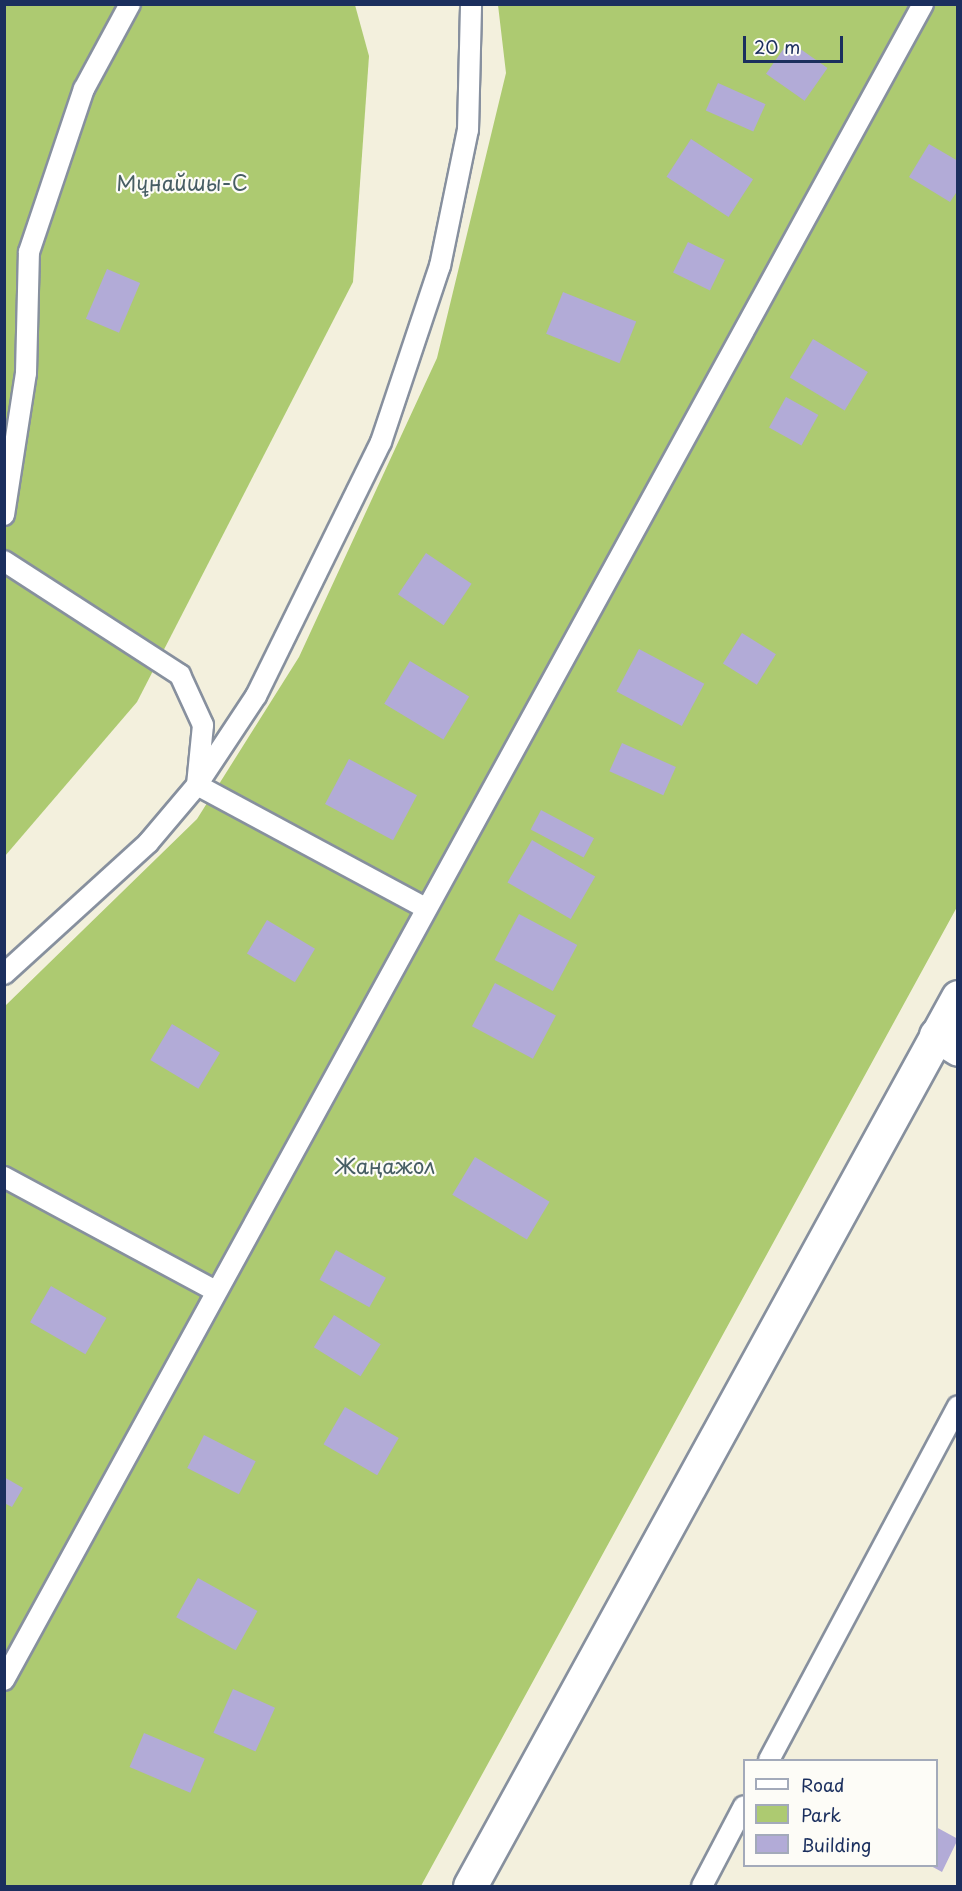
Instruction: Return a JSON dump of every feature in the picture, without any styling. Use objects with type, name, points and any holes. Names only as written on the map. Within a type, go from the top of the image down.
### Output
[{"type":"street","points":[[470,1887],[947,1042],[957,997]]},
{"type":"lane","points":[[5,506],[26,373],[29,252],[84,89],[130,4]]},
{"type":"lane","points":[[4,975],[148,843],[197,785],[256,696],[381,442],[440,266],[468,130],[471,4]]},
{"type":"lane","points":[[4,1680],[425,908],[923,4]]},
{"type":"lane","points":[[4,561],[180,675],[203,725],[197,785]]},
{"type":"lane","points":[[197,785],[425,908]]},
{"type":"lane","points":[[4,1177],[216,1291]]},
{"type":"lane","points":[[770,1759],[957,1406]]},
{"type":"lane","points":[[702,1887],[743,1808]]},
{"type":"green space","name":"Мұнайшы-С","points":[[5,5],[355,5],[369,56],[353,282],[137,702],[5,856]]},
{"type":"green space","name":"Жаңажол","points":[[498,5],[957,5],[957,907],[421,1886],[5,1886],[5,1006],[197,819],[299,657],[437,358],[506,73]]},
{"type":"building","points":[[789,41],[828,68],[805,101],[766,74]]},
{"type":"building","points":[[718,83],[766,104],[753,132],[706,110]]},
{"type":"building","points":[[691,139],[753,179],[729,217],[666,177]]},
{"type":"building","points":[[929,144],[958,161],[958,190],[950,202],[909,177]]},
{"type":"building","points":[[688,242],[725,260],[710,291],[673,273]]},
{"type":"building","points":[[107,269],[140,283],[119,333],[86,319]]},
{"type":"building","points":[[563,292],[636,322],[619,363],[546,334]]},
{"type":"building","points":[[813,339],[868,372],[845,411],[790,378]]},
{"type":"building","points":[[786,397],[818,415],[801,446],[769,428]]},
{"type":"building","points":[[426,553],[472,584],[444,625],[398,594]]},
{"type":"building","points":[[742,633],[776,654],[757,685],[723,664]]},
{"type":"building","points":[[639,649],[704,684],[682,726],[616,691]]},
{"type":"building","points":[[410,661],[469,697],[443,739],[384,704]]},
{"type":"building","points":[[622,743],[676,767],[663,795],[609,771]]},
{"type":"building","points":[[349,759],[417,795],[393,840],[325,804]]},
{"type":"building","points":[[541,810],[594,838],[584,858],[531,829]]},
{"type":"building","points":[[532,840],[595,876],[571,919],[508,882]]},
{"type":"building","points":[[519,914],[577,945],[553,991],[495,960]]},
{"type":"building","points":[[267,920],[315,949],[295,982],[247,953]]},
{"type":"building","points":[[495,983],[556,1015],[533,1059],[472,1026]]},
{"type":"building","points":[[172,1024],[220,1053],[198,1089],[150,1060]]},
{"type":"building","points":[[475,1157],[550,1202],[527,1240],[452,1195]]},
{"type":"building","points":[[336,1250],[386,1278],[369,1307],[320,1280]]},
{"type":"building","points":[[51,1286],[106,1318],[85,1354],[30,1322]]},
{"type":"building","points":[[334,1315],[381,1344],[361,1376],[314,1347]]},
{"type":"building","points":[[345,1407],[399,1438],[377,1475],[323,1444]]},
{"type":"building","points":[[204,1435],[256,1461],[239,1494],[187,1468]]},
{"type":"building","points":[[4,1477],[23,1488],[12,1507],[4,1503]]},
{"type":"building","points":[[198,1578],[257,1611],[236,1650],[176,1617]]},
{"type":"building","points":[[233,1689],[275,1708],[255,1752],[213,1733]]},
{"type":"building","points":[[144,1733],[205,1759],[190,1793],[130,1767]]},
{"type":"building","points":[[938,1828],[958,1839],[942,1872],[933,1867],[938,1867]]}]
